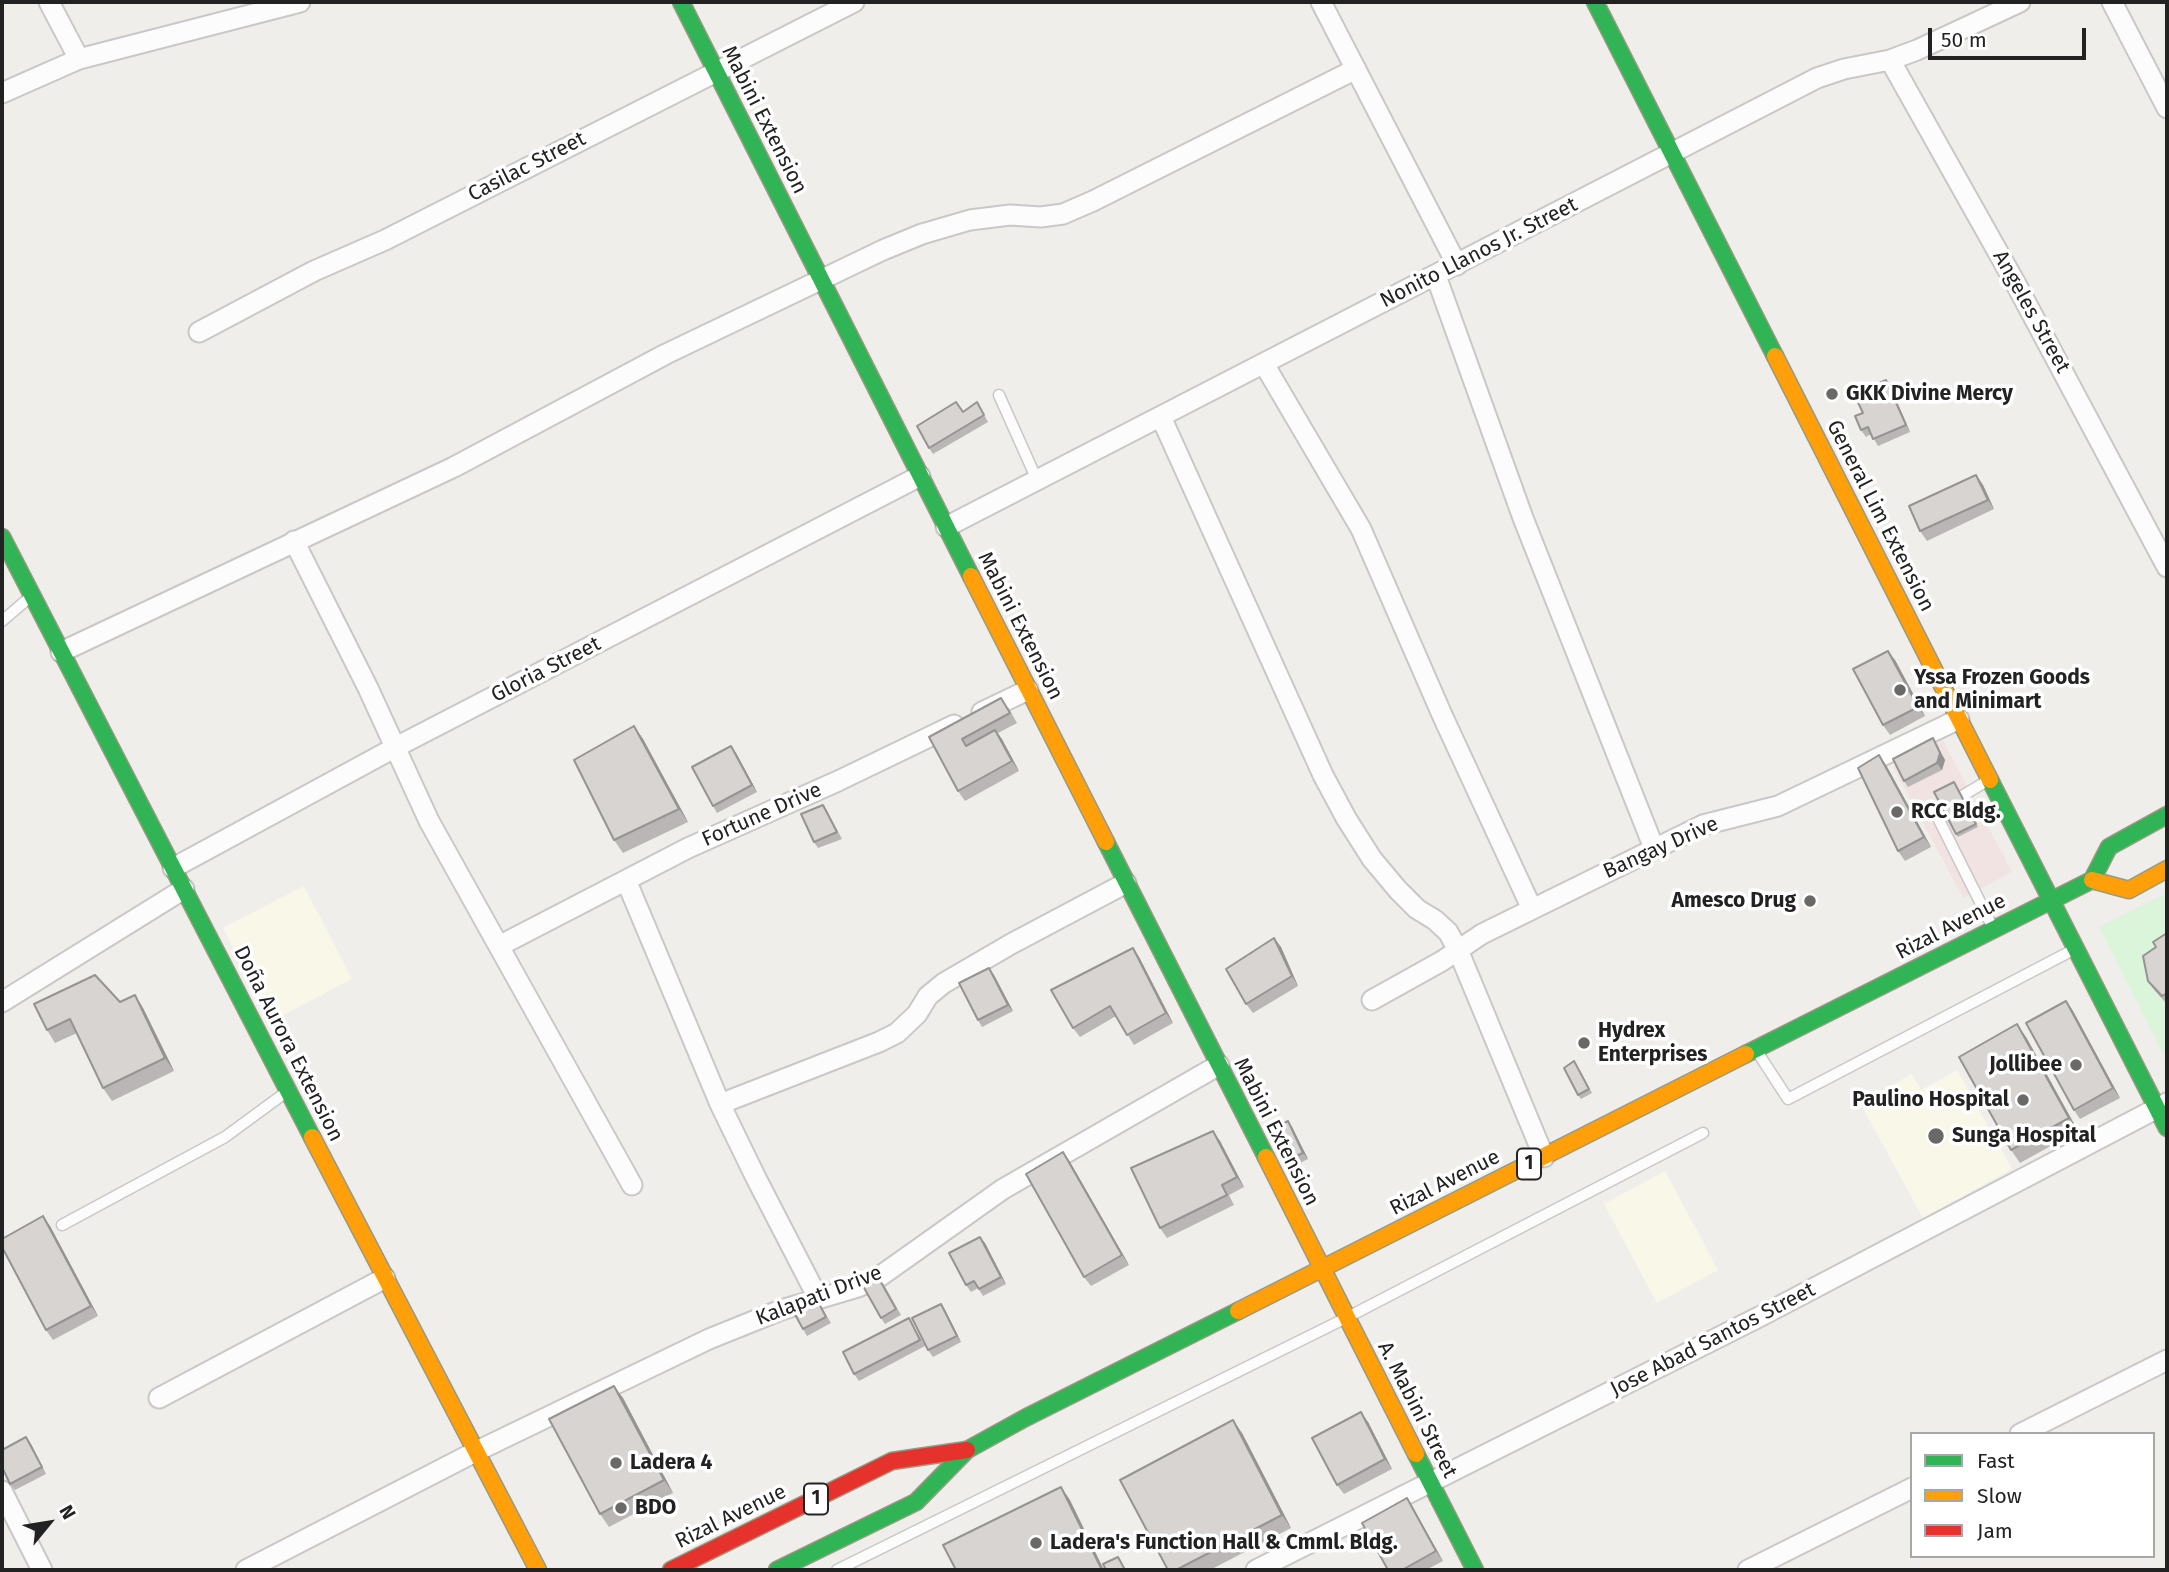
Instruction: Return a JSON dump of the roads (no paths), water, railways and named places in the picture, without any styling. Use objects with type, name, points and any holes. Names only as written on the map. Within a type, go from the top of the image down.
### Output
[{"type":"main road","name":"Mabini Extension","points":[[681,2],[1321,1269]]},
{"type":"main road","name":"General Lim Extension","points":[[1595,2],[2051,900],[2162,1106],[2167,1128]]},
{"type":"main road","name":"Doña Aurora Extension","points":[[2,537],[384,1278],[538,1570]]},
{"type":"main road","points":[[2167,815],[2109,847],[2092,880],[2129,890],[2167,869]]},
{"type":"main road","name":"Rizal Avenue","points":[[777,1570],[916,1502],[967,1450],[2092,880]]},
{"type":"main road","name":"A. Mabini Street","points":[[1321,1269],[1475,1570]]},
{"type":"main road","name":"Rizal Avenue","points":[[671,1570],[892,1461],[967,1450]]},
{"type":"street","points":[[49,2],[79,60]]},
{"type":"street","points":[[2,93],[79,60],[300,2]]},
{"type":"street","name":"Casilac Street","points":[[199,332],[314,271],[385,240],[855,2]]},
{"type":"street","points":[[1321,2],[1457,265]]},
{"type":"street","name":"Nonito Llanos Jr. Street","points":[[946,527],[1817,78],[1844,69],[1890,60],[1917,50],[2020,2]]},
{"type":"street","points":[[2112,2],[2167,108]]},
{"type":"street","name":"Angeles Street","points":[[1890,60],[2042,332],[2167,567]]},
{"type":"street","points":[[61,652],[454,467],[599,388],[883,250],[922,234],[970,220],[1010,215],[1041,217],[1063,214],[1356,69]]},
{"type":"street","points":[[1436,276],[1523,518],[1654,848]]},
{"type":"street","points":[[1264,363],[1361,529],[1443,717],[1532,909]]},
{"type":"street","points":[[1161,417],[1322,775],[1372,859],[1417,909],[1448,932],[1458,950],[1544,1157]]},
{"type":"street","name":"Gloria Street","points":[[173,868],[396,747],[920,476]]},
{"type":"street","points":[[294,541],[396,747],[429,821],[632,1185]]},
{"type":"street","name":"Fortune Drive","points":[[499,946],[710,837],[838,781],[1028,690]]},
{"type":"street","name":"Bangay Drive","points":[[1372,1000],[1482,934],[1654,848],[1703,825],[1778,806],[1959,719]]},
{"type":"street","points":[[626,880],[720,1104],[818,1298]]},
{"type":"street","points":[[720,1104],[897,1033],[944,983],[1126,883]]},
{"type":"street","points":[[2,1002],[184,889]]},
{"type":"street","name":"Kalapati Drive","points":[[246,1570],[475,1452],[709,1339],[818,1298],[858,1287],[879,1277],[1003,1189],[1219,1065]]},
{"type":"street","name":"Jose Abad Santos Street","points":[[1256,1570],[1747,1323],[2162,1106]]},
{"type":"street","points":[[159,1398],[384,1278]]},
{"type":"street","points":[[2024,1432],[2167,1360]]},
{"type":"street","points":[[1748,1570],[1910,1489]]},
{"type":"street","points":[[2,1491],[42,1570]]},
{"type":"lane","points":[[999,395],[1037,480]]},
{"type":"lane","points":[[2,621],[32,596]]},
{"type":"lane","points":[[1962,796],[1990,779]]},
{"type":"lane","points":[[1943,807],[1935,812],[1994,929]]},
{"type":"lane","points":[[1756,1049],[1788,1099],[2076,948]]},
{"type":"lane","points":[[62,1225],[225,1137],[288,1091]]},
{"type":"lane","points":[[837,1570],[1346,1318],[1703,1133]]},
{"type":"place","name":"GKK Divine Mercy","points":[[1832,394]]},
{"type":"place","name":"Yssa Frozen Goods and Minimart","points":[[1900,690]]},
{"type":"place","name":"RCC Bldg.","points":[[1897,812]]},
{"type":"place","name":"Amesco Drug","points":[[1810,901]]},
{"type":"place","name":"Hydrex Enterprises","points":[[1584,1043]]},
{"type":"place","name":"Jollibee","points":[[2076,1065]]},
{"type":"place","name":"Paulino Hospital","points":[[2023,1100]]},
{"type":"place","name":"Sunga Hospital","points":[[1936,1136]]},
{"type":"place","name":"Ladera 4","points":[[616,1463]]},
{"type":"place","name":"BDO","points":[[621,1508]]},
{"type":"place","name":"Ladera's Function Hall & Cmml. Bldg.","points":[[1036,1543]]}]
